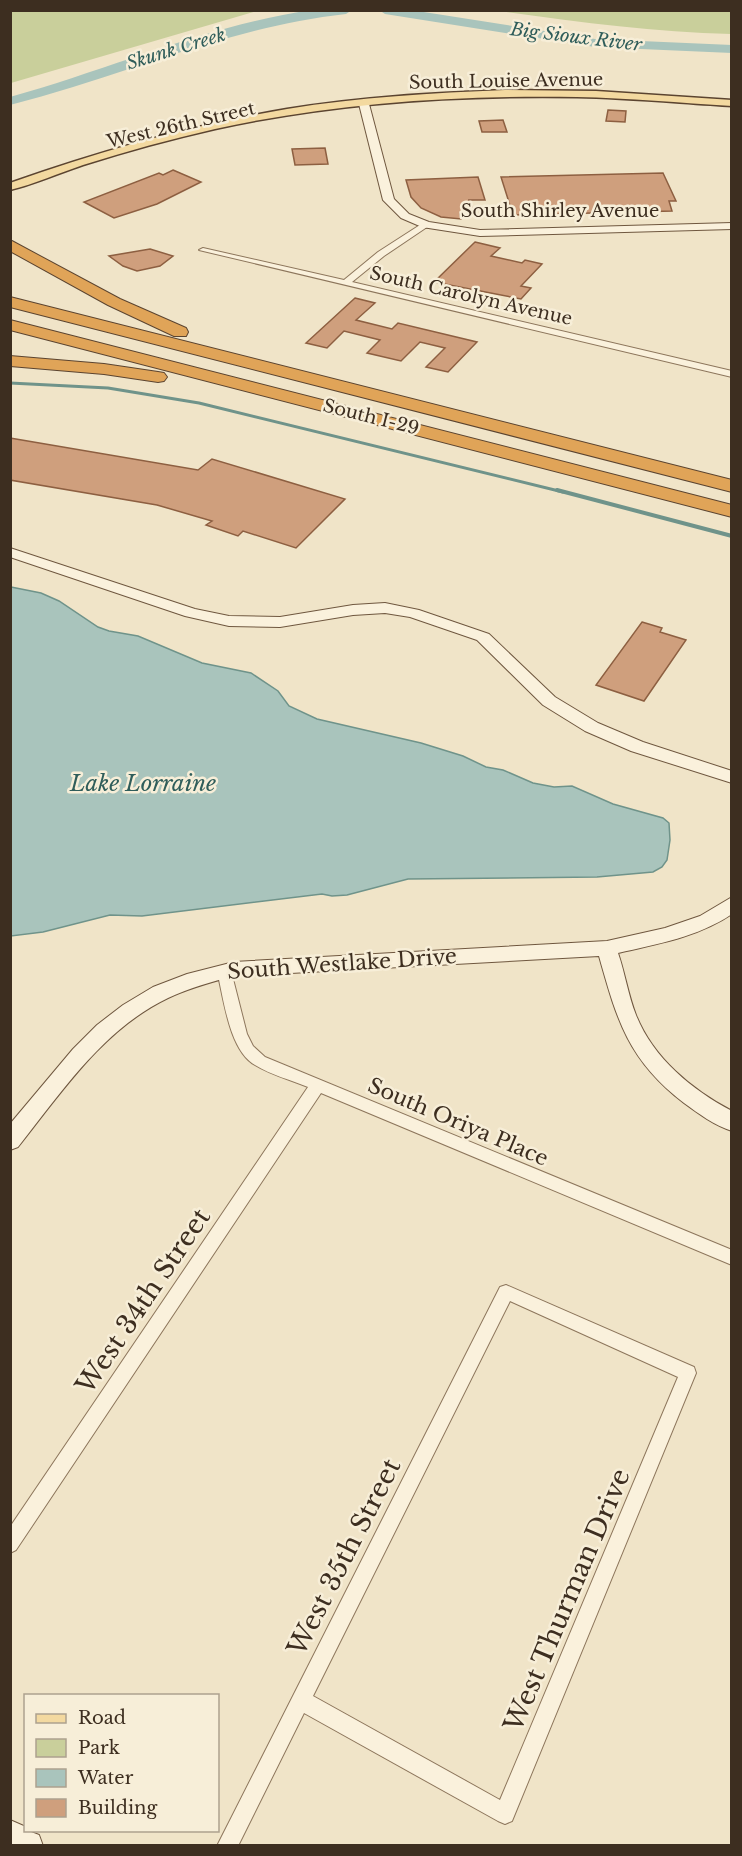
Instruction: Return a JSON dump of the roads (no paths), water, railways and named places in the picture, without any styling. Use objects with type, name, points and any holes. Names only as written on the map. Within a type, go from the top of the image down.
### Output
[{"type":"highway","points":[[10,244],[114,302],[161,324],[237,352],[343,386]]},
{"type":"highway","name":"South I-29","points":[[10,302],[732,486]]},
{"type":"highway","name":"South I-29","points":[[10,325],[732,511]]},
{"type":"highway","points":[[10,361],[136,374],[294,405],[359,414]]},
{"type":"main road","name":"South Louise Avenue","points":[[365,106],[489,100],[649,99],[732,103]]},
{"type":"main road","name":"West 26th Street","points":[[10,187],[88,159],[181,134],[280,115],[365,106]]},
{"type":"main road","name":"West 26th Street","points":[[10,196],[97,164],[188,140],[365,106]]},
{"type":"street","name":"South Shirley Avenue","points":[[365,106],[389,200],[405,216],[426,225],[480,232],[732,226]]},
{"type":"street","points":[[345,283],[381,254],[426,225]]},
{"type":"street","name":"South Carolyn Avenue","points":[[203,250],[732,374]]},
{"type":"street","points":[[10,552],[191,613],[229,621],[280,622],[370,608],[412,613],[483,637],[498,649],[548,700],[583,723],[637,746],[732,777]]},
{"type":"street","name":"South Westlake Drive","points":[[10,1141],[82,1052],[106,1027],[144,1000],[196,977],[224,971],[607,948],[667,935],[707,921],[732,904]]},
{"type":"street","points":[[607,948],[626,1016],[641,1044],[666,1075],[683,1090],[732,1122]]},
{"type":"street","name":"South Oriya Place","points":[[224,971],[240,1034],[247,1050],[274,1068],[732,1258]]},
{"type":"street","name":"West 34th Street","points":[[10,1544],[317,1086]]},
{"type":"street","name":"West Thurman Drive","points":[[300,1700],[505,1814],[688,1373],[506,1292]]},
{"type":"street","name":"West 35th Street","points":[[227,1845],[506,1292]]},
{"type":"street","points":[[10,1835],[28,1845]]},
{"type":"water","name":"Lake Lorraine","points":[[11,587],[41,593],[59,601],[98,627],[109,631],[138,636],[202,663],[251,673],[278,691],[289,706],[317,719],[421,743],[463,756],[486,767],[503,770],[533,783],[554,787],[572,786],[613,804],[663,818],[669,823],[670,840],[667,860],[662,867],[653,872],[597,877],[408,879],[347,895],[322,894],[142,916],[110,915],[43,932],[11,936]]},
{"type":"waterway","name":"Skunk Creek","points":[[10,101],[232,31],[284,18],[346,10]]},
{"type":"waterway","name":"Big Sioux River","points":[[385,10],[595,43],[732,49]]},
{"type":"waterway","points":[[10,383],[108,388],[199,403],[563,492]]},
{"type":"waterway","points":[[557,490],[732,536]]}]
